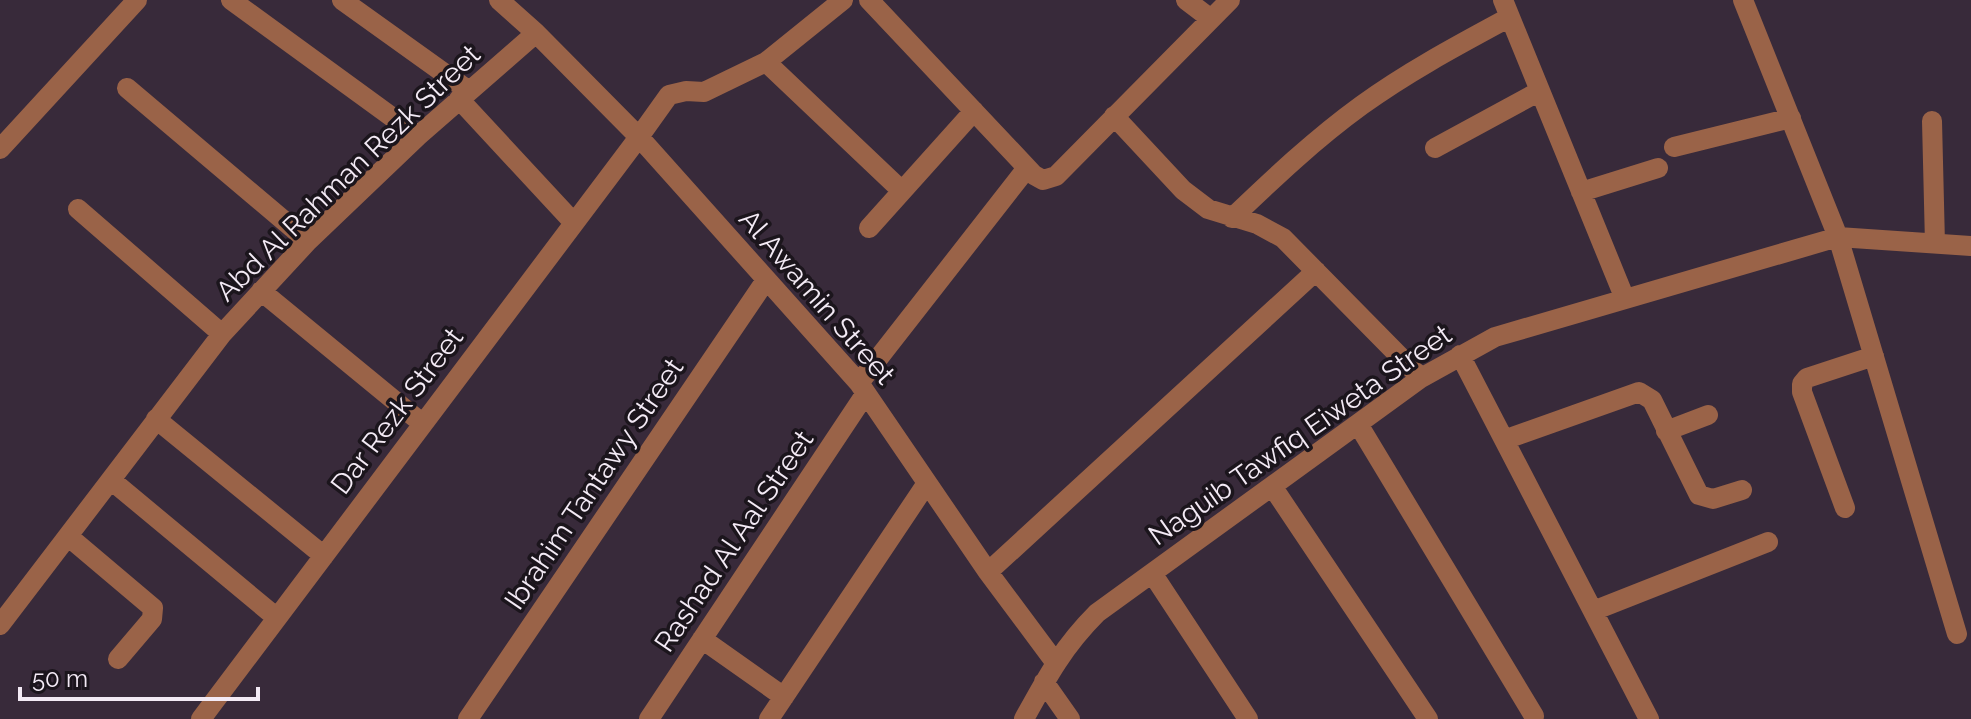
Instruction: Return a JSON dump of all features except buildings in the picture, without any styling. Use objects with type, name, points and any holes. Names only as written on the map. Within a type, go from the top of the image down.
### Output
[{"type":"street","points":[[0,149],[137,0]]},
{"type":"street","points":[[231,0],[418,136]]},
{"type":"street","points":[[342,0],[464,95],[574,223]]},
{"type":"street","name":"Al Awamin Street","points":[[499,0],[639,137],[862,388],[988,572],[1055,662]]},
{"type":"street","name":"Dar Rezk Street","points":[[201,719],[669,95],[686,91],[704,92],[766,62],[843,0]]},
{"type":"street","points":[[869,0],[1038,178],[1052,178],[1230,0]]},
{"type":"street","points":[[1186,0],[1211,19]]},
{"type":"street","points":[[1743,0],[1838,237],[1957,634]]},
{"type":"street","points":[[1232,218],[1295,159],[1362,105],[1507,9],[1625,299]]},
{"type":"street","name":"Abd Al Rahman Rezk Street","points":[[0,625],[222,334],[308,241],[418,136],[536,33]]},
{"type":"street","points":[[766,62],[902,191]]},
{"type":"street","points":[[127,88],[308,241]]},
{"type":"street","points":[[1435,148],[1540,91]]},
{"type":"street","points":[[869,228],[974,111]]},
{"type":"street","points":[[1114,116],[1183,190],[1208,209],[1257,224],[1283,238],[1421,378]]},
{"type":"street","points":[[1674,147],[1791,118]]},
{"type":"street","points":[[1932,121],[1935,244]]},
{"type":"street","name":"Rashad Al Aal Street","points":[[649,719],[862,388],[1027,168]]},
{"type":"street","points":[[1581,192],[1658,168]]},
{"type":"street","points":[[78,209],[222,334]]},
{"type":"street","points":[[1838,237],[1971,246]]},
{"type":"street","name":"Naguib Tawfiq Eiweta Street","points":[[1024,719],[1055,662],[1071,639],[1097,613],[1421,378],[1495,337],[1838,237]]},
{"type":"street","points":[[988,572],[1316,271]]},
{"type":"street","name":"Ibrahim Tantawy Street","points":[[468,719],[766,280]]},
{"type":"street","points":[[261,291],[423,424]]},
{"type":"street","points":[[1460,355],[1649,719]]},
{"type":"street","points":[[1845,508],[1801,388],[1807,378],[1874,356]]},
{"type":"street","points":[[1504,440],[1639,392],[1652,400],[1699,495],[1713,499],[1742,490]]},
{"type":"street","points":[[1666,431],[1708,415]]},
{"type":"street","points":[[156,419],[324,556]]},
{"type":"street","points":[[1358,424],[1534,716]]},
{"type":"street","points":[[111,480],[277,618]]},
{"type":"street","points":[[769,719],[927,483]]},
{"type":"street","points":[[1272,486],[1428,719]]},
{"type":"street","points":[[69,537],[153,608],[152,619],[118,659]]},
{"type":"street","points":[[1593,611],[1768,542]]},
{"type":"street","points":[[1152,573],[1248,719]]},
{"type":"street","points":[[702,639],[784,697]]},
{"type":"street","points":[[1044,682],[1070,719]]}]
